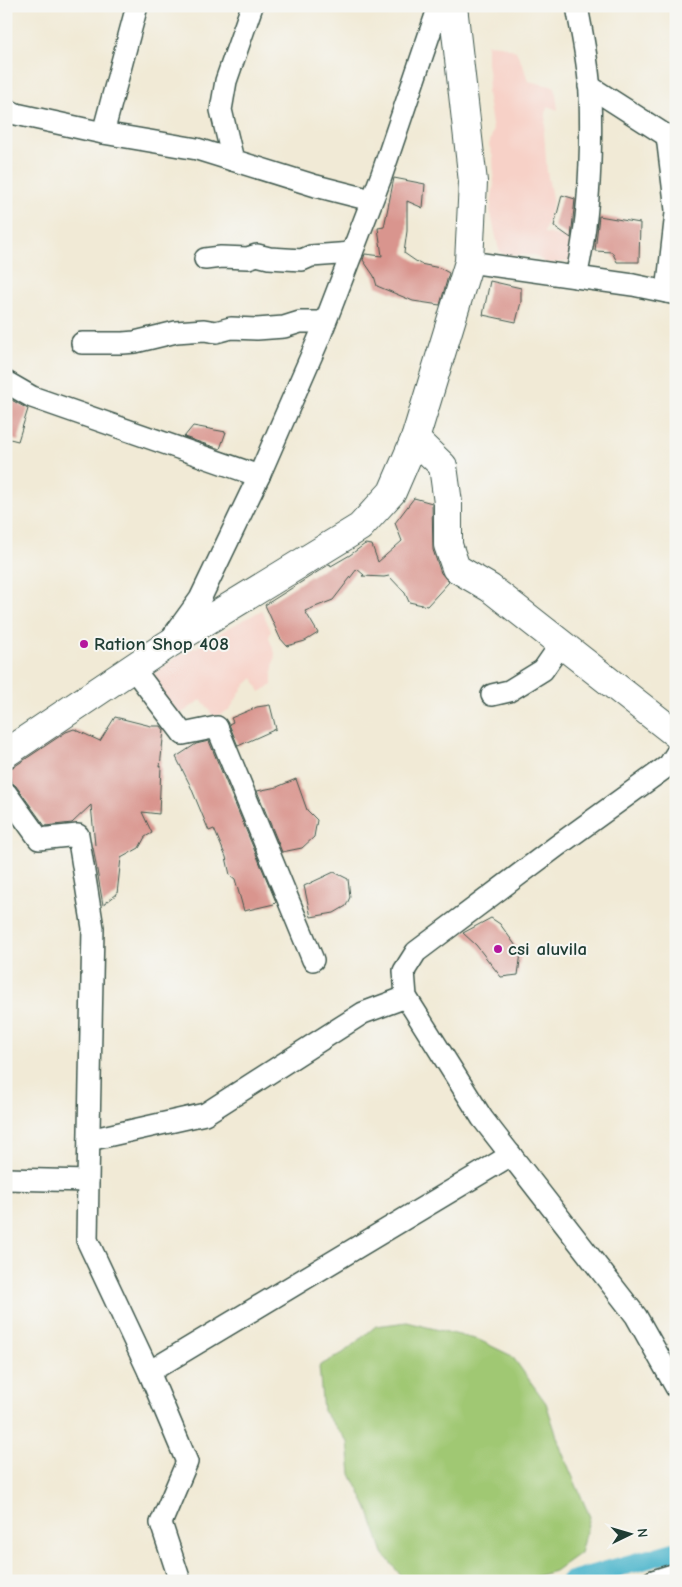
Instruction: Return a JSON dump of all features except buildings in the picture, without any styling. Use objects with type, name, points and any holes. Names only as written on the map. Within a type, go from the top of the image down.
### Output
[{"type":"main road","points":[[6,753],[132,667],[360,527],[392,492],[415,439],[469,262],[473,182],[453,6]]},
{"type":"main road","points":[[415,439],[443,466],[448,503],[448,545],[456,568],[490,588],[676,734]]},
{"type":"street","points":[[103,133],[137,6]]},
{"type":"street","points":[[233,160],[221,110],[226,82],[252,6]]},
{"type":"street","points":[[167,645],[200,598],[259,476],[325,322],[372,200],[439,6]]},
{"type":"street","points":[[576,277],[582,251],[589,199],[589,86],[577,6]]},
{"type":"street","points":[[469,262],[633,285],[671,293],[676,211],[672,135],[589,86]]},
{"type":"street","points":[[6,109],[16,114],[103,133],[198,149],[316,186],[372,200]]},
{"type":"street","points":[[205,259],[221,257],[248,258],[257,255],[269,258],[302,260],[311,256],[352,253]]},
{"type":"street","points":[[82,343],[135,342],[176,332],[204,330],[216,332],[232,328],[257,330],[284,327],[300,322],[325,322]]},
{"type":"street","points":[[6,382],[32,397],[259,476]]},
{"type":"street","points":[[492,695],[509,691],[543,670],[561,644]]},
{"type":"street","points":[[132,667],[183,734],[217,727],[313,960]]},
{"type":"street","points":[[676,754],[669,765],[416,952],[404,971],[406,997],[482,1118],[636,1316],[676,1387]]},
{"type":"street","points":[[6,793],[39,839],[78,835],[94,928],[87,1240],[187,1462],[161,1523],[180,1581]]},
{"type":"street","points":[[89,1140],[205,1114],[363,1013],[406,997]]},
{"type":"street","points":[[148,1372],[511,1155]]},
{"type":"street","points":[[6,1179],[88,1181]]},
{"type":"street","points":[[653,1581],[676,1574]]},
{"type":"shaded area","points":[[487,44],[501,45],[516,51],[528,81],[555,87],[558,110],[547,106],[544,133],[547,172],[553,203],[544,233],[572,238],[579,247],[574,261],[547,264],[534,255],[504,256],[499,250],[490,210],[494,184],[493,157],[489,145],[493,131],[487,93],[489,78]]},
{"type":"shaded area","points":[[262,610],[271,631],[269,638],[275,653],[272,685],[260,692],[253,678],[244,686],[230,709],[214,718],[201,700],[179,715],[161,694],[153,675],[178,656],[211,640],[221,632]]},
{"type":"green space","points":[[407,1322],[479,1340],[512,1356],[546,1403],[562,1452],[590,1517],[580,1553],[555,1571],[520,1581],[405,1581],[383,1553],[368,1509],[351,1474],[348,1442],[323,1411],[319,1366],[343,1353],[376,1326]]},
{"type":"waterway","points":[[570,1581],[676,1551]]},
{"type":"place","name":"Ration Shop 408","points":[[84,644]]},
{"type":"place","name":"csi aluvila","points":[[498,949]]}]
